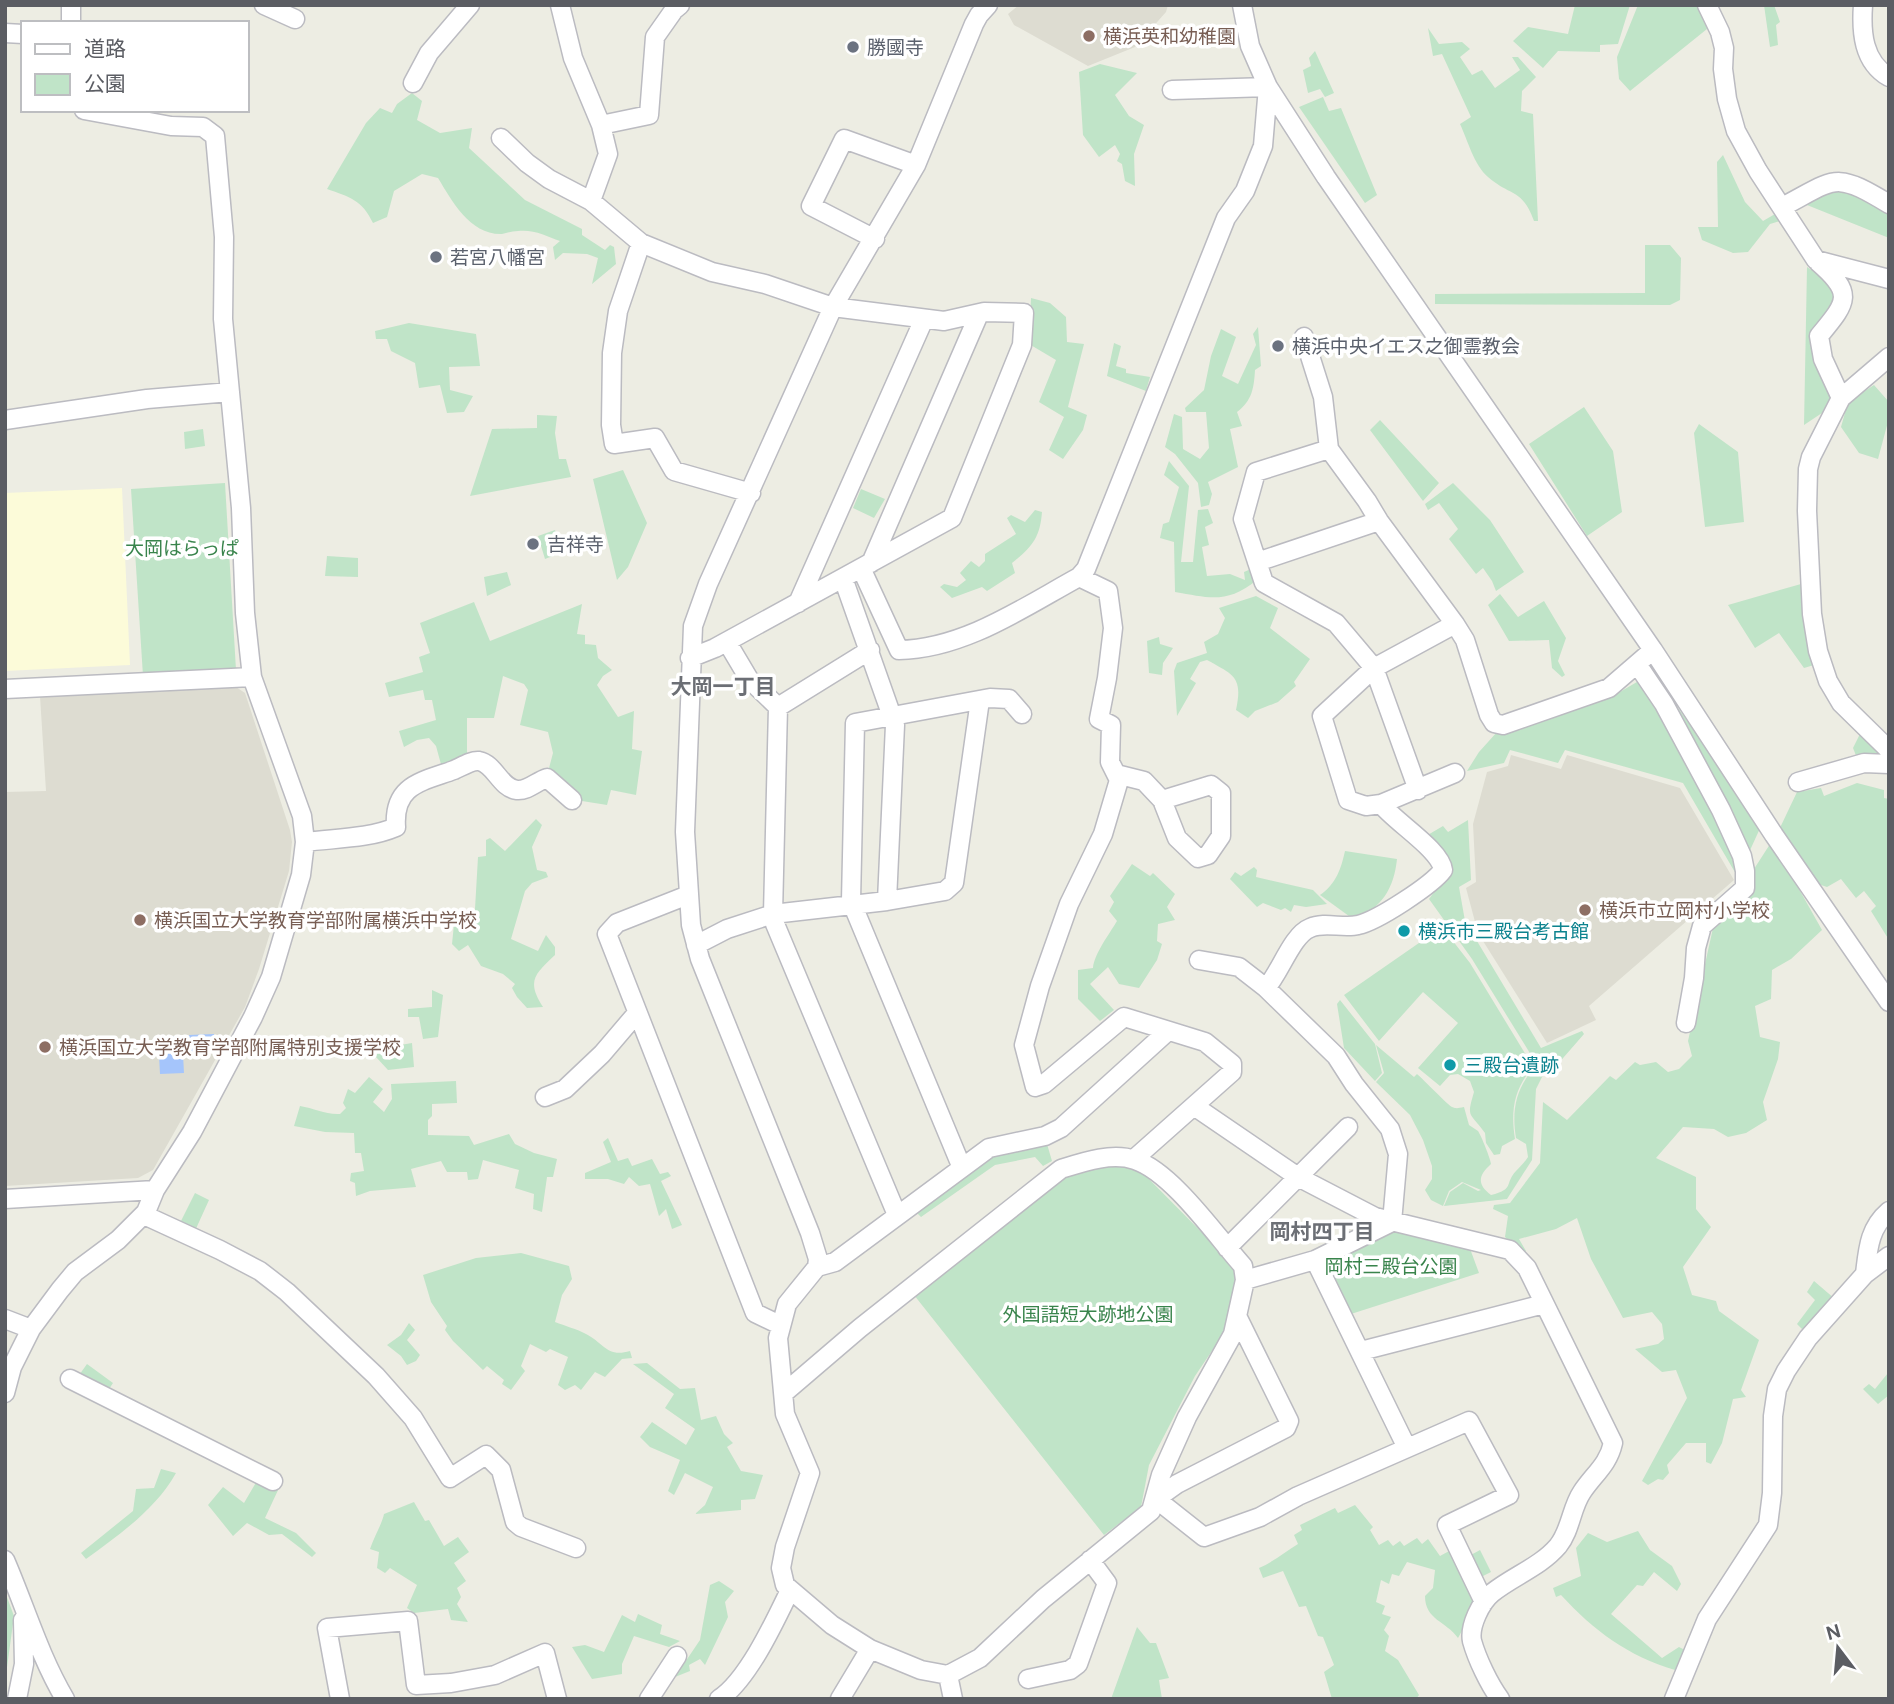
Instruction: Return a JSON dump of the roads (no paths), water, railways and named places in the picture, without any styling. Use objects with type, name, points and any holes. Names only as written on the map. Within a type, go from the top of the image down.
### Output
[{"type":"street","points":[[264,5],[295,19]]},
{"type":"street","points":[[413,83],[429,53],[470,5]]},
{"type":"street","points":[[561,5],[573,58],[601,125],[608,154],[591,201]]},
{"type":"street","points":[[601,125],[649,116],[655,37],[680,5]]},
{"type":"street","points":[[817,1267],[816,1247],[696,945],[691,925],[685,831],[690,658],[694,617],[833,307],[916,165],[974,24],[988,5]]},
{"type":"street","points":[[1242,5],[1250,46],[1268,87],[1326,177],[1653,650],[1774,835],[1889,1002]]},
{"type":"street","points":[[1707,5],[1720,32],[1724,48],[1723,69],[1727,99],[1736,131],[1758,171],[1816,260],[1843,288],[1842,307],[1819,335],[1823,359],[1841,398]]},
{"type":"street","points":[[1863,5],[1863,43],[1873,63],[1889,77]]},
{"type":"street","points":[[1171,90],[1268,87]]},
{"type":"street","points":[[979,314],[866,566],[899,650],[951,642],[1079,578],[1086,569],[1226,218],[1245,191],[1263,146],[1268,87]]},
{"type":"street","points":[[5,1393],[12,1367],[31,1329],[75,1272],[118,1240],[144,1215],[155,1190],[192,1132],[253,1017],[271,977],[301,875],[304,842],[302,816],[252,677],[245,613],[241,508],[223,319],[223,211],[215,136],[203,127],[170,126],[95,112]]},
{"type":"street","points":[[501,138],[527,163],[549,179],[591,201],[641,243],[712,272],[765,284],[833,307],[944,321],[979,314],[1024,313],[1022,345],[952,519],[727,642],[690,658]]},
{"type":"street","points":[[875,239],[811,206],[844,139],[916,165]]},
{"type":"street","points":[[1782,206],[1825,184],[1839,180],[1854,184],[1889,204]]},
{"type":"street","points":[[641,243],[618,311],[612,353],[611,425],[614,443],[655,438],[674,471],[751,493]]},
{"type":"street","points":[[1816,260],[1889,279]]},
{"type":"street","points":[[799,603],[924,318]]},
{"type":"street","points":[[1304,337],[1324,397],[1328,449],[1465,640],[1494,723],[1503,725],[1609,688],[1653,650]]},
{"type":"street","points":[[1889,357],[1841,398],[1811,457],[1808,469],[1807,525],[1812,614],[1818,651],[1828,681],[1841,703],[1889,750]]},
{"type":"street","points":[[5,420],[147,399],[230,392]]},
{"type":"street","points":[[1328,449],[1256,472],[1242,519],[1264,583],[1336,622],[1374,668],[1418,790]]},
{"type":"street","points":[[1257,562],[1379,521]]},
{"type":"street","points":[[843,578],[895,725],[887,901]]},
{"type":"street","points":[[1079,578],[1108,591],[1113,628],[1099,719],[1111,725],[1110,762],[1119,780],[1103,834],[1055,938],[1027,1032],[1024,1045],[1035,1087],[1044,1084],[1124,1017],[1205,1042],[1232,1064],[1232,1072],[1134,1159]]},
{"type":"street","points":[[1455,624],[1374,668],[1322,716],[1348,800],[1366,806],[1381,804],[1455,773]]},
{"type":"street","points":[[727,642],[749,680],[778,707],[773,914],[775,924],[897,1215]]},
{"type":"street","points":[[778,707],[870,650]]},
{"type":"street","points":[[1637,664],[1664,704],[1708,784],[1742,856],[1745,871],[1745,888],[1702,926],[1696,948],[1686,1023]]},
{"type":"street","points":[[5,689],[252,677]]},
{"type":"street","points":[[962,1168],[852,904],[855,723],[980,700],[1009,699],[1022,714]]},
{"type":"street","points":[[696,945],[727,929],[773,914],[887,901],[945,891],[954,883],[980,700]]},
{"type":"street","points":[[304,842],[376,836],[396,828],[395,811],[407,789],[474,762],[486,764],[509,787],[517,790],[526,789],[547,778],[572,800]]},
{"type":"street","points":[[1798,782],[1864,763],[1889,764]]},
{"type":"street","points":[[1116,774],[1144,781],[1162,800]]},
{"type":"street","points":[[1266,988],[1301,933],[1311,927],[1360,925],[1430,884],[1443,870],[1439,858],[1390,816],[1381,804]]},
{"type":"street","points":[[688,895],[617,923],[607,934],[755,1313],[780,1325]]},
{"type":"street","points":[[1199,960],[1238,967],[1266,988],[1336,1056],[1354,1084],[1390,1129],[1398,1154],[1392,1222]]},
{"type":"street","points":[[545,1097],[565,1090],[602,1054],[637,1013]]},
{"type":"street","points":[[784,1393],[860,1328],[1061,1169],[1091,1160],[1134,1159],[1155,1169],[1162,1176],[1243,1266],[1245,1280],[1233,1334],[1187,1417],[1161,1475],[1151,1511],[1090,1560],[980,1658],[948,1675],[921,1670],[870,1649],[832,1625],[785,1585],[781,1568],[785,1547],[810,1473],[785,1414],[778,1338],[787,1304],[817,1267],[835,1262],[989,1148],[1045,1136],[1061,1128],[1168,1031]]},
{"type":"street","points":[[1194,1106],[1298,1177],[1375,1217],[1510,1250],[1527,1268],[1613,1443],[1609,1457],[1581,1493],[1568,1528],[1558,1545],[1541,1562],[1490,1594],[1477,1615],[1472,1640],[1500,1699]]},
{"type":"street","points":[[1227,1248],[1348,1127]]},
{"type":"street","points":[[5,1199],[155,1190]]},
{"type":"street","points":[[1866,1273],[1869,1239],[1889,1210]]},
{"type":"street","points":[[144,1215],[260,1271],[287,1292],[376,1376],[412,1418],[450,1478],[485,1455],[501,1470],[515,1522],[521,1527],[576,1548]]},
{"type":"street","points":[[1245,1280],[1315,1260],[1392,1222]]},
{"type":"street","points":[[1674,1699],[1707,1619],[1768,1525],[1772,1493],[1773,1416],[1777,1389],[1808,1338],[1866,1273],[1889,1256]]},
{"type":"street","points":[[1315,1260],[1408,1448]]},
{"type":"street","points":[[1361,1351],[1544,1304]]},
{"type":"street","points":[[5,1318],[31,1329]]},
{"type":"street","points":[[1156,1499],[1177,1484],[1286,1428],[1289,1421],[1238,1318]]},
{"type":"street","points":[[70,1379],[273,1481]]},
{"type":"street","points":[[1156,1499],[1204,1537],[1260,1517],[1298,1496],[1469,1421],[1509,1495],[1447,1525],[1484,1602]]},
{"type":"street","points":[[5,1560],[23,1609],[65,1699]]},
{"type":"street","points":[[1028,1679],[1070,1670],[1078,1664],[1107,1583],[1090,1560]]},
{"type":"street","points":[[727,1697],[767,1637],[790,1590]]},
{"type":"street","points":[[17,1699],[24,1664],[23,1609]]},
{"type":"street","points":[[340,1699],[327,1628],[408,1621],[416,1685],[451,1683],[495,1675],[545,1653],[557,1699]]},
{"type":"street","points":[[840,1699],[870,1649]]},
{"type":"street","points":[[649,1699],[677,1656]]},
{"type":"street","points":[[948,1675],[953,1699]]},
{"type":"water","points":[[214,1034],[214,1043],[208,1054],[190,1055],[189,1035]]},
{"type":"water","points":[[182,1036],[184,1073],[160,1074],[158,1037]]},
{"type":"place","name":"横浜英和幼稚園","points":[[1089,36]]},
{"type":"place","name":"勝國寺","points":[[853,47]]},
{"type":"place","name":"若宮八幡宮","points":[[436,257]]},
{"type":"place","name":"横浜中央イエス之御霊教会","points":[[1278,346]]},
{"type":"place","name":"吉祥寺","points":[[533,544]]},
{"type":"place","name":"横浜市立岡村小学校","points":[[1585,910]]},
{"type":"place","name":"横浜国立大学教育学部附属横浜中学校","points":[[140,920]]},
{"type":"place","name":"横浜市三殿台考古館","points":[[1404,931]]},
{"type":"place","name":"横浜国立大学教育学部附属特別支援学校","points":[[45,1047]]},
{"type":"place","name":"三殿台遺跡","points":[[1450,1065]]},
{"type":"district","name":"大岡一丁目","points":[[723,687]]},
{"type":"district","name":"岡村四丁目","points":[[1322,1232]]},
{"type":"park label","name":"大岡はらっぱ","points":[[182,548]]},
{"type":"park label","name":"岡村三殿台公園","points":[[1391,1266]]},
{"type":"park label","name":"外国語短大跡地公園","points":[[1088,1314]]}]
